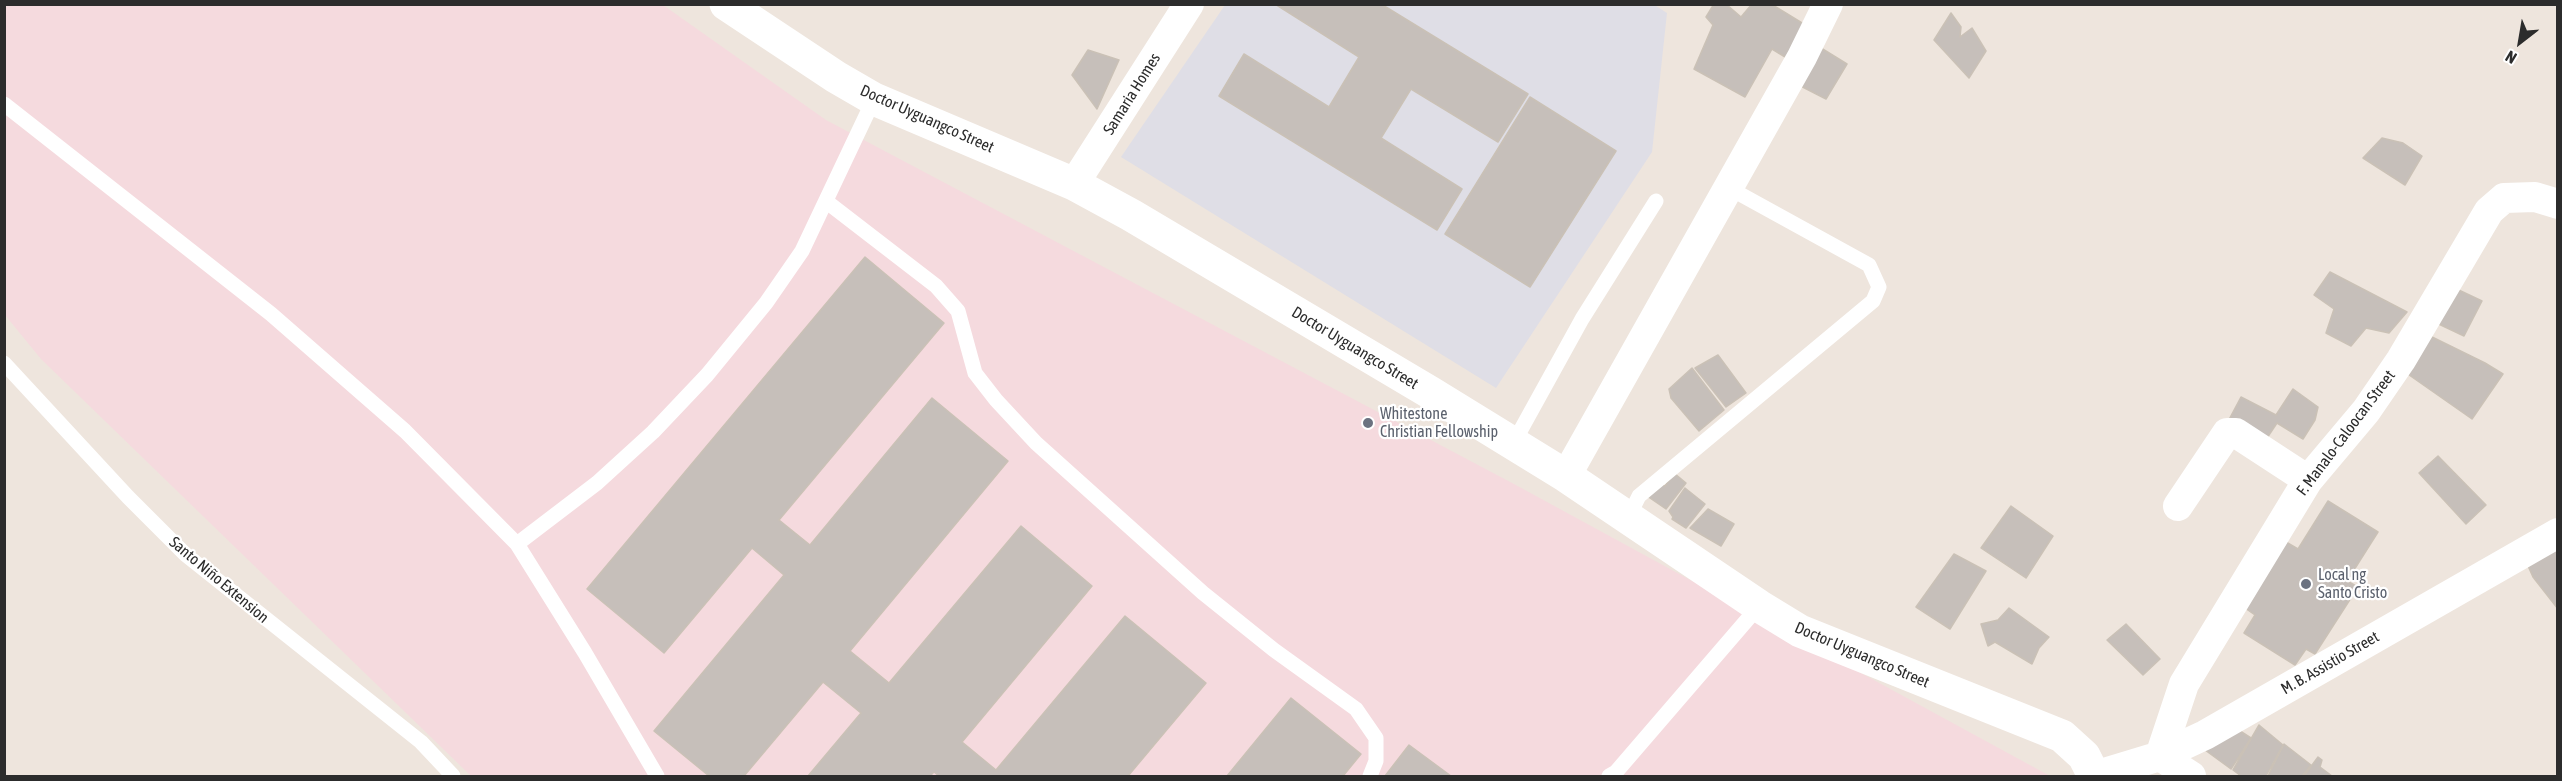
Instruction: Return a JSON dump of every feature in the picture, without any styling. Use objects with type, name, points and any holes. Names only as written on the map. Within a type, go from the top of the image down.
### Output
[{"type":"main road","name":"Doctor Uyguangco Street","points":[[726,4],[836,77],[874,99],[1074,184],[1421,387],[1566,476],[1800,631],[2062,736],[2084,756],[2094,776]]},
{"type":"street","name":"Samaria Homes","points":[[1074,184],[1189,4]]},
{"type":"street","points":[[1566,476],[1802,57],[1828,4]]},
{"type":"street","name":"F. Manalo-Caloocan Street","points":[[2160,756],[2184,684],[2308,480],[2366,411],[2395,369],[2489,211],[2504,198],[2535,197],[2558,204]]},
{"type":"street","points":[[2178,506],[2227,432],[2236,433],[2308,480]]},
{"type":"street","name":"M. B. Assistio Street","points":[[2094,776],[2160,756],[2205,735],[2558,533]]},
{"type":"street","points":[[2160,756],[2191,777]]},
{"type":"lane","points":[[517,544],[605,476],[653,432],[707,375],[766,303],[802,251],[874,99]]},
{"type":"lane","points":[[4,104],[271,314],[405,431],[517,544],[585,653],[657,777]]},
{"type":"lane","points":[[1628,518],[1639,496],[1873,301],[1879,287],[1869,265],[1729,188]]},
{"type":"lane","points":[[1513,444],[1582,319],[1656,201]]},
{"type":"lane","points":[[827,202],[936,286],[958,311],[975,373],[996,400],[1036,443],[1203,593],[1274,650],[1356,709],[1376,738],[1376,761],[1370,777]]},
{"type":"lane","name":"Santo Niño Extension","points":[[4,363],[128,497],[186,555],[421,742],[453,777]]},
{"type":"lane","points":[[1609,777],[1616,772],[1759,606]]},
{"type":"shaded area","points":[[1653,4],[1667,13],[1652,152],[1496,388],[1121,157],[1225,5]]},
{"type":"shaded area","points":[[4,5],[663,5],[826,120],[1514,484],[2050,776],[471,776],[41,359],[5,315]]},
{"type":"building","points":[[1275,4],[1381,4],[1528,94],[1498,142],[1411,89],[1381,138],[1462,189],[1437,230],[1219,96],[1244,54],[1329,107],[1359,57]]},
{"type":"building","points":[[1714,4],[1726,4],[1741,17],[1752,4],[1771,4],[1807,26],[1790,60],[1772,49],[1745,97],[1694,69],[1713,25],[1706,17]]},
{"type":"building","points":[[1951,13],[1961,27],[1960,37],[1972,28],[1986,51],[1969,78],[1934,40]]},
{"type":"building","points":[[1808,40],[1847,64],[1826,99],[1785,78]]},
{"type":"building","points":[[1088,50],[1119,60],[1097,109],[1072,75]]},
{"type":"building","points":[[1530,97],[1616,151],[1530,287],[1445,234]]},
{"type":"building","points":[[2382,138],[2403,143],[2422,156],[2405,185],[2363,158]]},
{"type":"building","points":[[865,257],[944,323],[779,520],[810,545],[932,398],[1008,461],[850,651],[889,683],[1021,526],[1092,586],[962,742],[996,770],[1125,616],[1206,683],[1128,776],[939,776],[934,772],[930,776],[808,776],[861,713],[823,682],[744,776],[709,776],[654,731],[784,575],[752,548],[664,653],[587,589]]},
{"type":"building","points":[[2330,272],[2407,312],[2389,333],[2366,328],[2351,346],[2326,333],[2334,309],[2314,295]]},
{"type":"building","points":[[2446,284],[2482,301],[2464,336],[2426,318]]},
{"type":"building","points":[[2428,335],[2503,374],[2472,419],[2402,370]]},
{"type":"building","points":[[1718,355],[1746,393],[1726,407],[1695,368]]},
{"type":"building","points":[[1692,368],[1724,410],[1699,431],[1671,398],[1669,389]]},
{"type":"building","points":[[2293,389],[2318,407],[2315,420],[2303,439],[2277,423],[2259,450],[2224,429],[2241,397],[2276,415]]},
{"type":"building","points":[[2438,456],[2486,505],[2466,524],[2419,473]]},
{"type":"building","points":[[1674,473],[1686,483],[1666,509],[1647,496],[1657,483],[1665,486]]},
{"type":"building","points":[[1685,488],[1705,504],[1686,528],[1672,519],[1669,511]]},
{"type":"building","name":"Local ng Santo Cristo","points":[[2328,501],[2378,532],[2347,581],[2358,587],[2315,654],[2306,649],[2295,665],[2244,633],[2255,615],[2245,608],[2286,542],[2298,549]]},
{"type":"building","points":[[2011,506],[2053,536],[2026,578],[1981,548]]},
{"type":"building","points":[[1708,509],[1734,524],[1721,546],[1690,528]]},
{"type":"building","points":[[2558,538],[2558,609],[2533,577],[2524,557]]},
{"type":"building","points":[[1954,554],[1986,571],[1950,629],[1916,607]]},
{"type":"building","points":[[2009,608],[2049,637],[2039,648],[2032,664],[1995,642],[1988,646],[1981,624],[1998,620]]},
{"type":"building","points":[[2126,624],[2160,659],[2143,675],[2107,640]]},
{"type":"building","points":[[1291,698],[1361,754],[1343,776],[1227,776]]},
{"type":"building","points":[[2259,725],[2283,745],[2266,776],[2241,776],[2233,770]]},
{"type":"building","points":[[2237,729],[2251,738],[2231,769],[2205,750]]},
{"type":"building","points":[[2284,744],[2311,765],[2302,776],[2268,776]]},
{"type":"building","points":[[1409,745],[1451,776],[1385,776]]},
{"type":"building","points":[[2318,757],[2322,760],[2320,767],[2332,776],[2304,776]]},
{"type":"place","name":"Whitestone Christian Fellowship","points":[[1368,423]]},
{"type":"place","name":"Local ng Santo Cristo","points":[[2306,584]]}]
